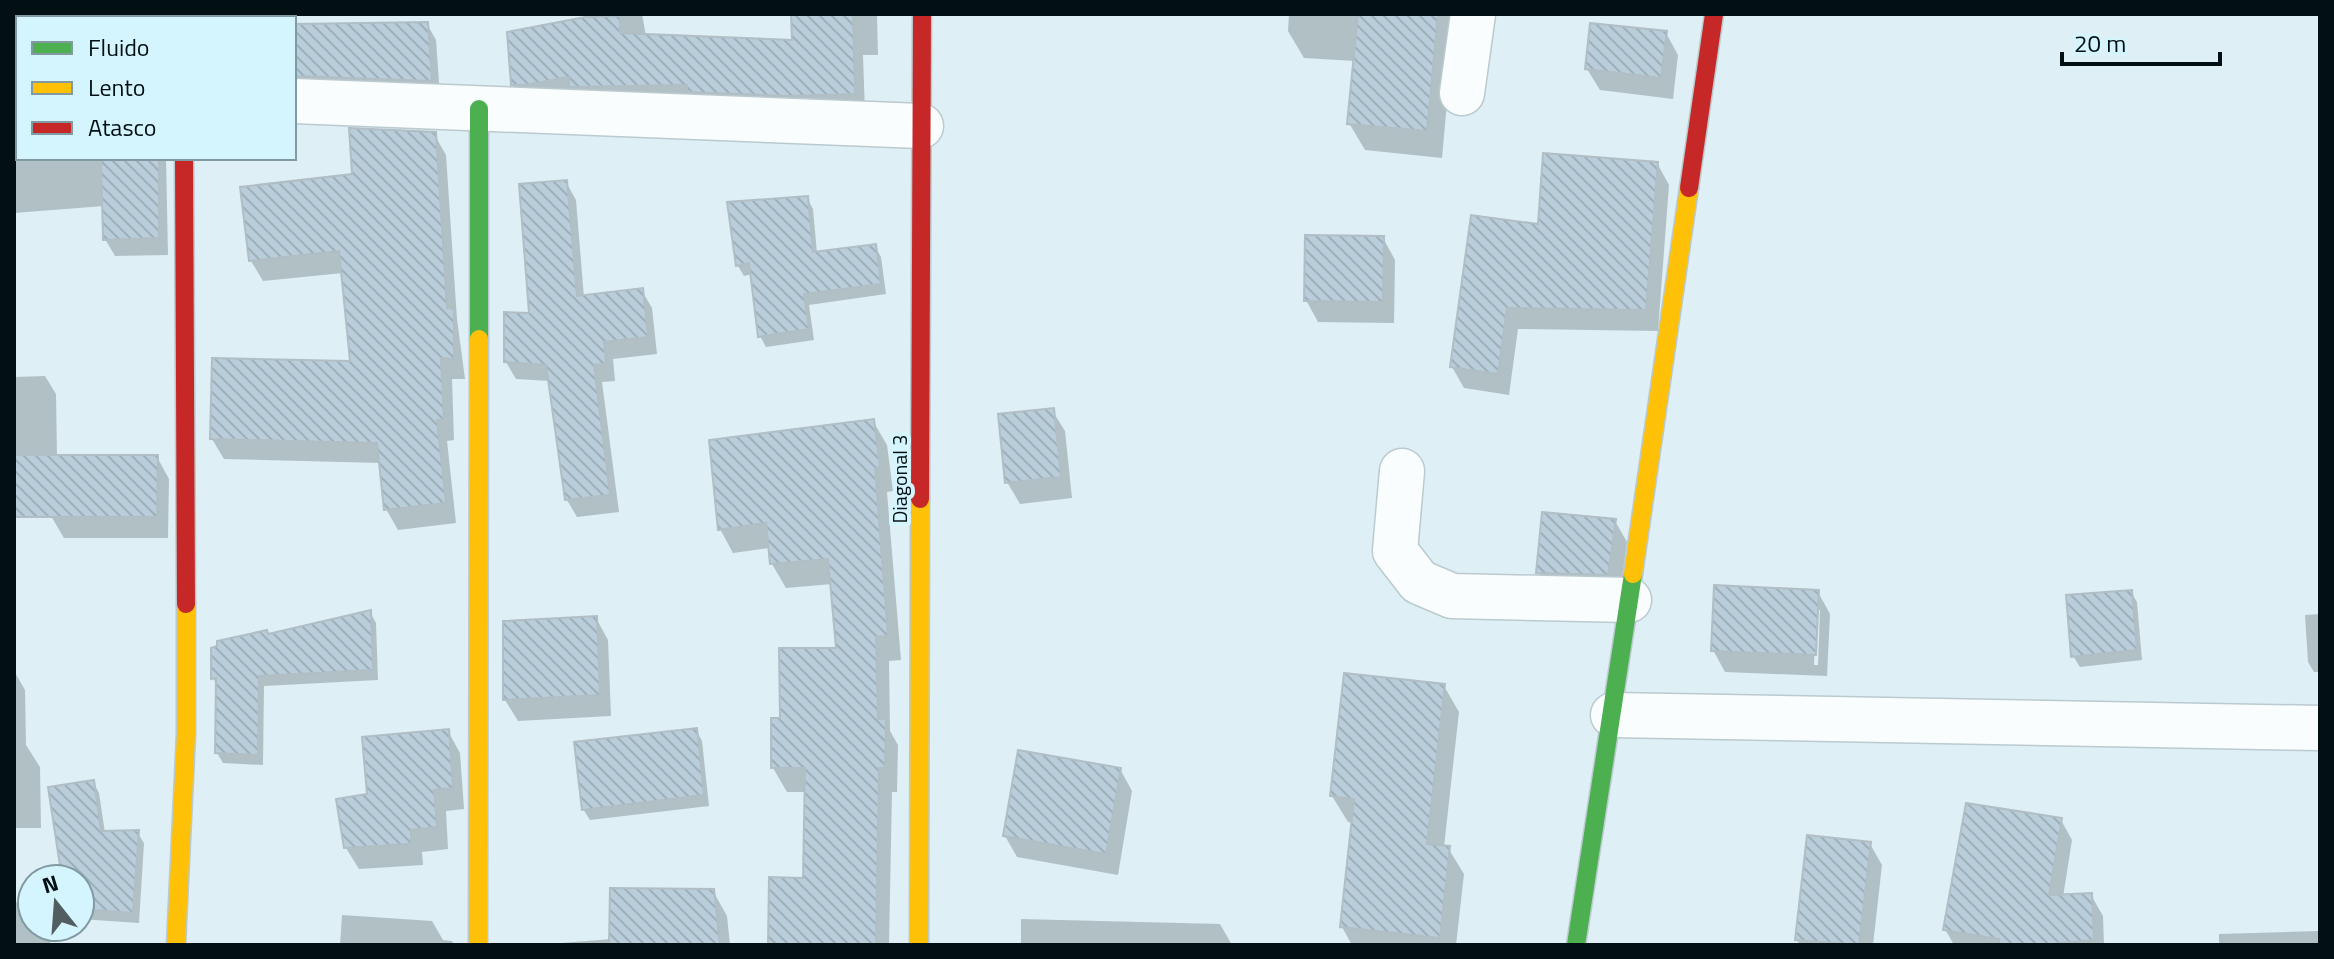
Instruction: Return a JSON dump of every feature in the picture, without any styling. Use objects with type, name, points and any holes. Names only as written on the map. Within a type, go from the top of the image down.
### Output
[{"type":"street","name":"Diagonal 3","points":[[919,945],[922,14]]},
{"type":"street","points":[[1462,93],[1473,14]]},
{"type":"street","points":[[1576,945],[1613,715],[1714,14]]},
{"type":"street","points":[[296,101],[921,126]]},
{"type":"street","points":[[478,945],[479,109]]},
{"type":"street","points":[[176,945],[186,734],[184,160]]},
{"type":"street","points":[[1402,471],[1395,551],[1419,582],[1452,596],[1629,600]]},
{"type":"street","points":[[1613,715],[2320,728]]},
{"type":"building","points":[[791,14],[853,14],[855,94],[789,96],[687,92],[687,85],[569,87],[569,77],[511,85],[507,32],[585,17],[620,16],[620,33],[792,40]]},
{"type":"building","points":[[1358,14],[1438,14],[1427,131],[1347,124]]},
{"type":"building","points":[[428,22],[432,81],[296,76],[296,24]]},
{"type":"building","points":[[1590,23],[1667,31],[1661,78],[1585,69]]},
{"type":"building","points":[[349,128],[436,132],[447,308],[454,309],[454,359],[441,358],[444,420],[437,420],[446,503],[384,510],[377,443],[210,439],[212,358],[350,361],[339,251],[249,261],[240,187],[352,174]]},
{"type":"building","points":[[1543,153],[1658,162],[1646,310],[1507,308],[1498,374],[1450,367],[1471,215],[1538,224]]},
{"type":"building","points":[[101,160],[159,160],[159,238],[103,240]]},
{"type":"building","points":[[567,180],[577,296],[643,288],[648,337],[604,342],[606,364],[594,365],[610,495],[565,500],[546,365],[504,362],[504,312],[529,313],[519,184]]},
{"type":"building","points":[[808,196],[813,252],[876,244],[881,284],[804,294],[809,329],[758,337],[749,263],[736,266],[727,202]]},
{"type":"building","points":[[1305,235],[1384,236],[1383,302],[1304,301]]},
{"type":"building","points":[[1054,408],[1061,477],[1005,483],[998,414]]},
{"type":"building","points":[[874,419],[880,467],[875,468],[888,636],[876,637],[878,719],[886,719],[885,768],[879,768],[876,945],[768,945],[769,877],[803,878],[805,768],[771,768],[771,718],[780,718],[779,648],[836,648],[828,559],[770,564],[766,523],[718,530],[709,440]]},
{"type":"building","points":[[14,455],[158,455],[157,517],[14,517]]},
{"type":"building","points":[[1542,512],[1616,519],[1608,575],[1536,573]]},
{"type":"building","points":[[1714,585],[1819,590],[1816,655],[1711,651]]},
{"type":"building","points":[[2132,590],[2137,650],[2071,657],[2066,595]]},
{"type":"building","points":[[371,610],[373,670],[259,676],[258,755],[215,753],[216,678],[211,679],[211,648],[217,646],[217,641],[267,630],[268,634]]},
{"type":"building","points":[[597,616],[600,695],[503,700],[503,621]]},
{"type":"building","points":[[1344,673],[1445,684],[1427,844],[1450,846],[1440,938],[1340,927],[1354,799],[1330,796]]},
{"type":"building","points":[[697,728],[704,795],[582,810],[574,742]]},
{"type":"building","points":[[449,729],[453,788],[434,790],[437,827],[411,830],[411,844],[344,848],[336,799],[367,794],[362,737]]},
{"type":"building","points":[[1018,750],[1121,768],[1106,854],[1003,836]]},
{"type":"building","points":[[94,780],[101,831],[139,830],[133,913],[96,910],[96,863],[60,863],[48,787]]},
{"type":"building","points":[[1966,803],[2062,818],[2049,895],[2092,893],[2094,940],[1998,945],[1999,939],[1943,930]]},
{"type":"building","points":[[1807,835],[1871,842],[1859,945],[1795,940]]},
{"type":"building","points":[[610,888],[714,889],[720,945],[609,945]]},
{"type":"traffic: fast","points":[[479,109],[479,339]]},
{"type":"traffic: fast","points":[[1576,945],[1633,574]]},
{"type":"traffic: slow","points":[[1633,574],[1689,188]]},
{"type":"traffic: slow","points":[[478,945],[479,339]]},
{"type":"traffic: slow","points":[[919,945],[920,499]]},
{"type":"traffic: slow","points":[[176,945],[186,734],[186,604]]},
{"type":"traffic: jam","points":[[920,499],[922,14]]},
{"type":"traffic: jam","points":[[1689,188],[1714,14]]},
{"type":"traffic: jam","points":[[184,160],[186,604]]}]
